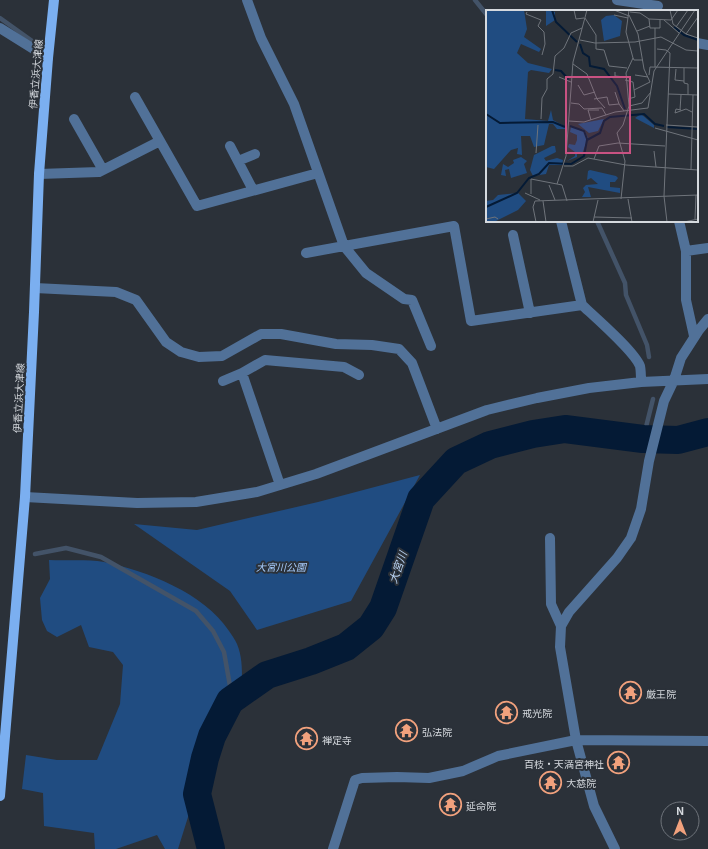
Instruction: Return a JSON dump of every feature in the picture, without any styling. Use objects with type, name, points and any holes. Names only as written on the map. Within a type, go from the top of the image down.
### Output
[{"type":"main road","name":"伊香立浜大津線","points":[[0,796],[25,497],[39,174],[54,0]]},
{"type":"street","points":[[247,0],[260,38],[294,104],[344,246],[366,273],[404,299],[412,300],[431,346]]},
{"type":"street","points":[[617,0],[658,6]]},
{"type":"street","points":[[0,28],[48,58]]},
{"type":"street","points":[[698,43],[708,45]]},
{"type":"street","points":[[135,97],[197,206],[318,173]]},
{"type":"street","points":[[74,119],[103,170]]},
{"type":"street","points":[[39,174],[99,172],[160,141]]},
{"type":"street","points":[[230,146],[253,190]]},
{"type":"street","points":[[238,162],[255,154]]},
{"type":"street","points":[[560,222],[582,305],[624,345],[637,361],[640,367],[641,382]]},
{"type":"street","points":[[679,222],[686,251],[686,300],[694,336]]},
{"type":"street","points":[[306,253],[454,226],[471,321],[582,305]]},
{"type":"street","points":[[512,235],[530,313]]},
{"type":"street","points":[[686,251],[708,248]]},
{"type":"street","points":[[35,288],[116,292],[136,300],[166,342],[181,352],[199,357],[222,356],[261,334],[281,334],[336,344],[372,345],[399,349],[412,363],[437,429]]},
{"type":"street","points":[[614,849],[594,806],[576,740],[560,647],[561,626],[569,612],[617,558],[631,538],[641,509],[649,461],[664,401],[674,380],[680,358],[694,336],[708,320]]},
{"type":"street","points":[[224,381],[265,360],[344,367],[359,375]]},
{"type":"street","points":[[242,373],[280,485]]},
{"type":"street","points":[[25,497],[137,503],[196,502],[257,492],[316,474],[487,410],[589,388],[641,382],[708,379]]},
{"type":"street","points":[[550,538],[551,604],[561,626]]},
{"type":"street","points":[[333,849],[355,780],[369,777],[429,778],[462,771],[498,756],[576,740],[708,741]]},
{"type":"green space","name":"大宮川公園","points":[[420,475],[351,601],[257,630],[230,591],[134,524],[197,530],[318,502]]},
{"type":"green space","points":[[49,560],[104,562],[138,571],[156,578],[190,595],[205,605],[218,617],[239,648],[242,666],[242,680],[224,695],[206,732],[188,817],[178,849],[165,849],[157,835],[116,849],[95,849],[94,833],[44,826],[43,793],[22,789],[26,755],[57,760],[97,760],[120,704],[123,665],[113,652],[89,647],[81,625],[57,637],[47,631],[42,620],[40,598],[50,579]]},
{"type":"waterway","points":[[475,0],[486,14]]},
{"type":"waterway","points":[[0,18],[35,43]]},
{"type":"waterway","points":[[597,222],[625,283],[626,295],[647,345],[649,357]]},
{"type":"waterway","points":[[643,439],[653,399]]},
{"type":"waterway","name":"大宮川","points":[[211,849],[197,794],[205,758],[212,736],[230,701],[267,675],[311,661],[346,647],[371,627],[383,608],[421,499],[456,461],[490,445],[533,434],[565,429],[643,439],[678,440],[708,432]]},
{"type":"waterway","points":[[35,554],[66,548],[101,557],[196,611],[213,631],[224,652],[230,686],[236,696]]},
{"type":"place","name":"厳王院","points":[[630,693]]},
{"type":"place","name":"戒光院","points":[[506,712]]},
{"type":"place","name":"弘法院","points":[[407,731]]},
{"type":"place","name":"禅定寺","points":[[306,739]]},
{"type":"place","name":"百枝・天満宮神社","points":[[619,763]]},
{"type":"place","name":"大慈院","points":[[551,782]]},
{"type":"place","name":"延命院","points":[[450,805]]}]
